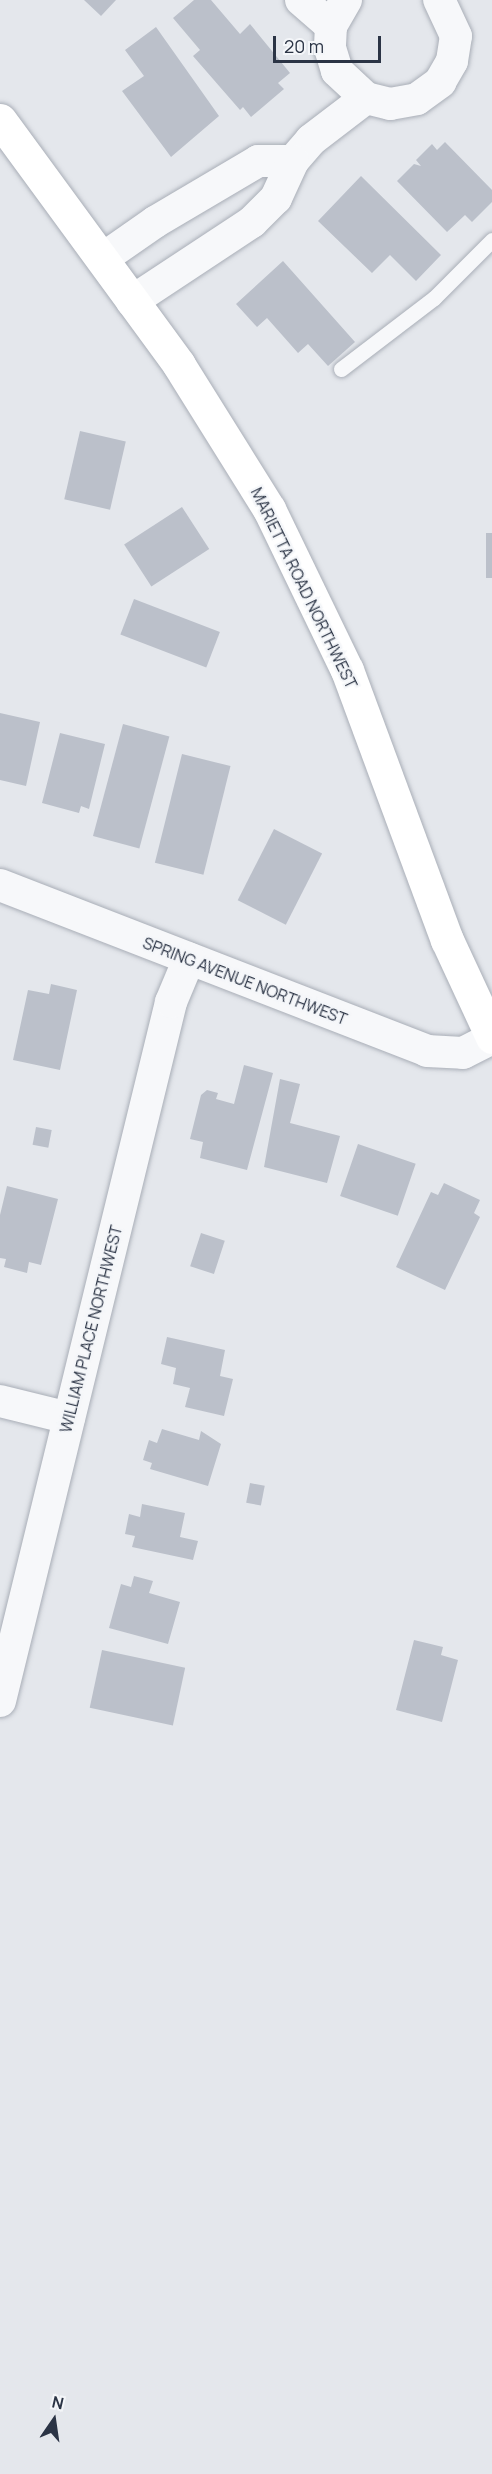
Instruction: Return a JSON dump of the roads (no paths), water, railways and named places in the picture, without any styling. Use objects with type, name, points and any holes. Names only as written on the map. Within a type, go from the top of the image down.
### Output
[{"type":"main road","name":"MARIETTA ROAD NORTHWEST","points":[[0,120],[179,365],[274,520],[347,670],[447,940],[492,1038]]},
{"type":"street","points":[[302,0],[338,13],[330,48],[337,71],[366,99],[390,104],[417,99],[440,82],[452,61],[456,36],[439,0]]},
{"type":"street","points":[[132,301],[252,222],[276,198],[293,161],[311,140],[366,99]]},
{"type":"street","points":[[102,260],[154,222],[258,161],[293,161]]},
{"type":"street","name":"SPRING AVENUE NORTHWEST","points":[[0,885],[427,1051],[463,1053],[492,1038]]},
{"type":"street","name":"WILLIAM PLACE NORTHWEST","points":[[0,1701],[171,1002],[189,959]]},
{"type":"street","points":[[0,1401],[69,1418]]},
{"type":"lane","points":[[341,369],[434,298],[492,240]]}]
